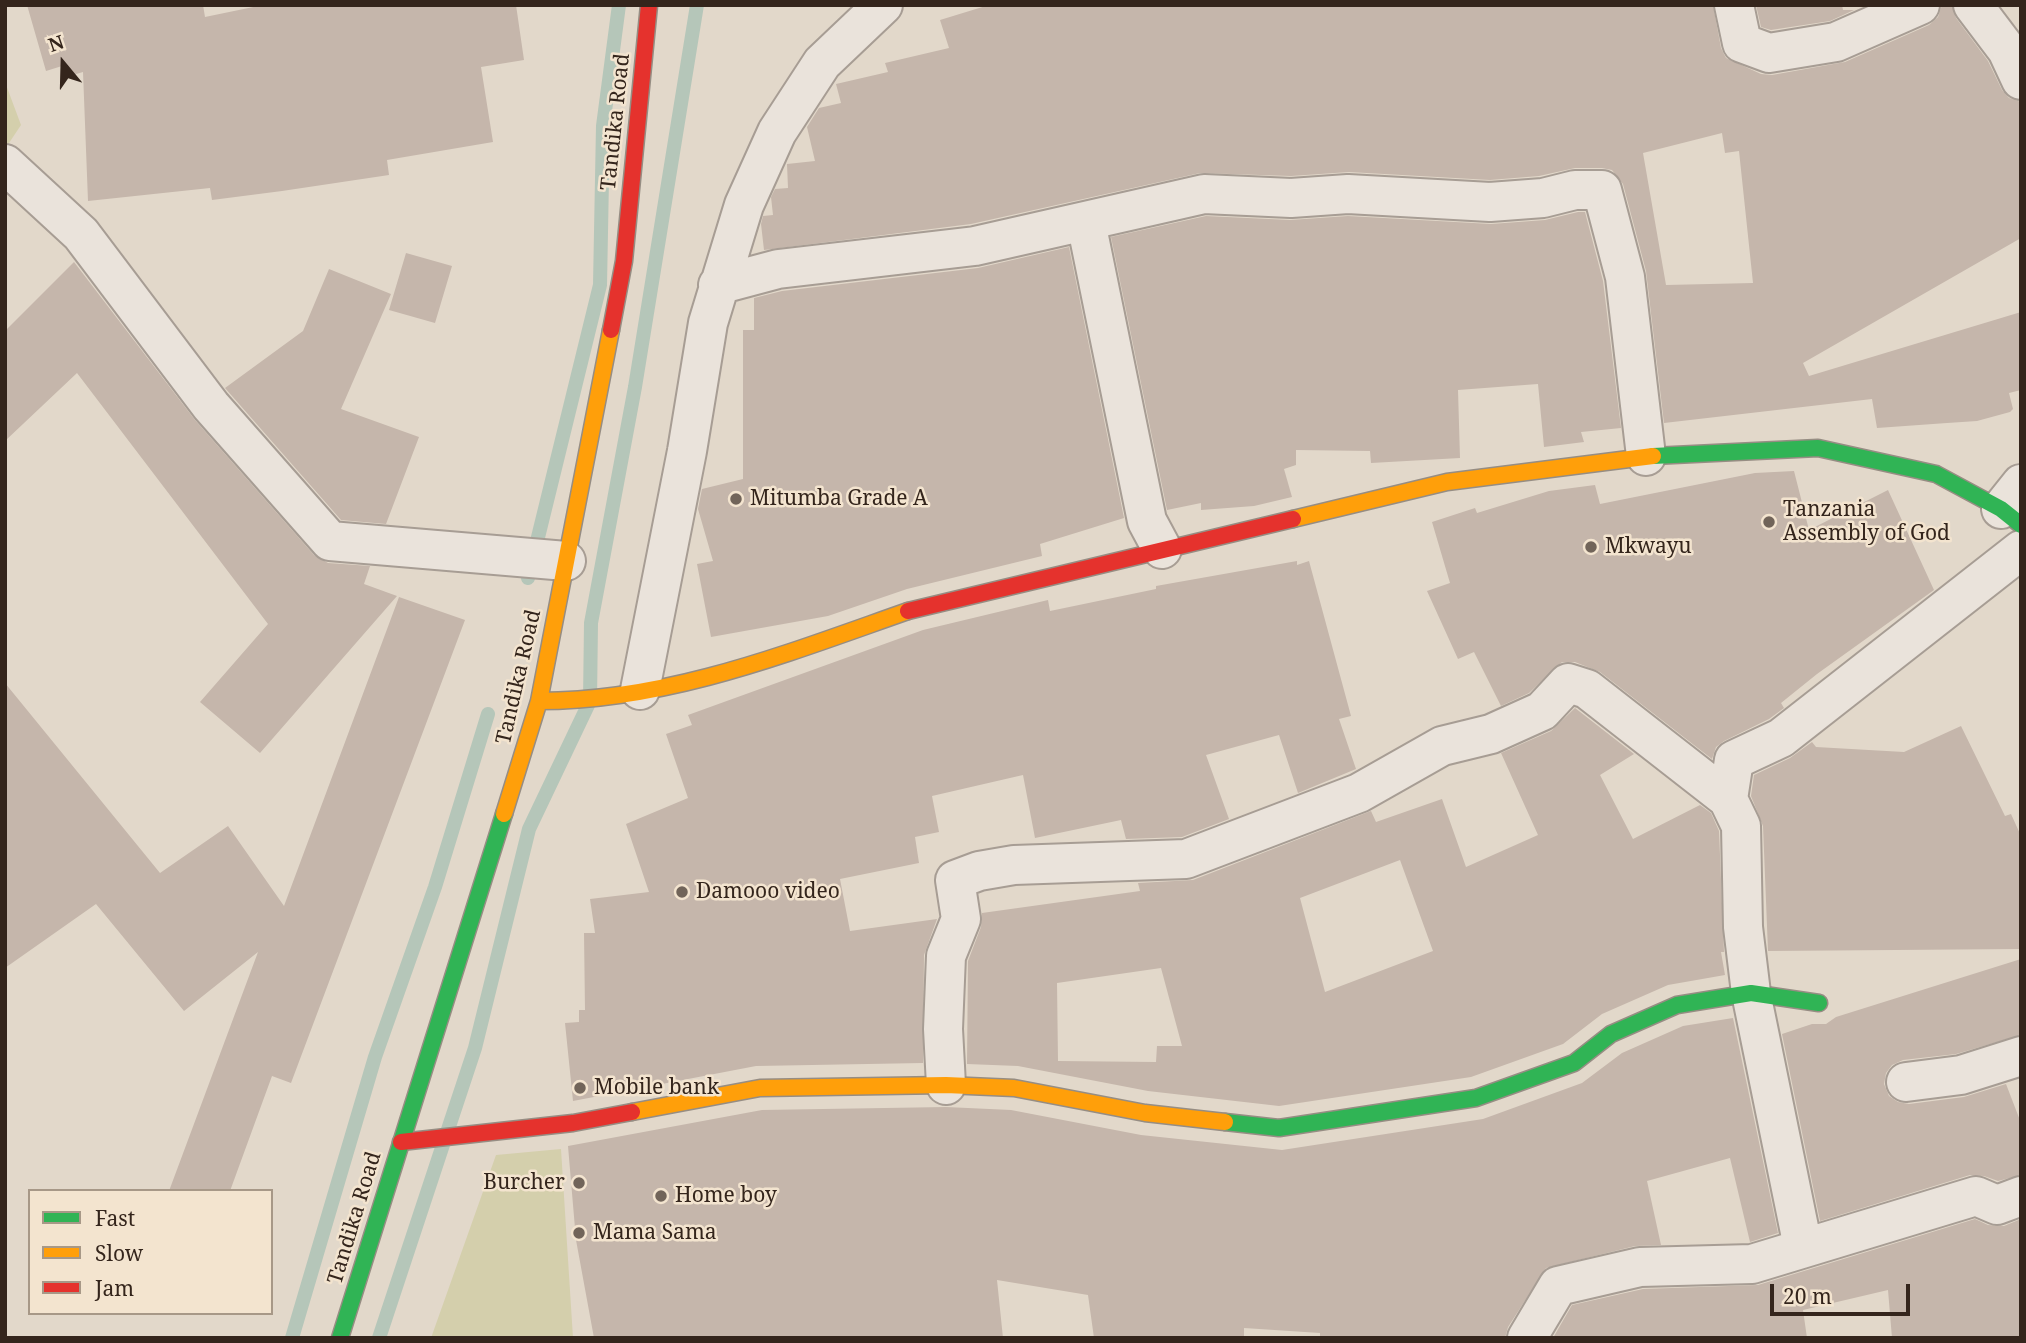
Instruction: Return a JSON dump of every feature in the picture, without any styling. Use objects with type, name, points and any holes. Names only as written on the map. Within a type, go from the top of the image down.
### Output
[{"type":"street","name":"Tandika Road","points":[[340,1338],[539,701],[624,261],[649,5]]},
{"type":"street","points":[[640,690],[687,451],[708,323],[744,205],[777,132],[822,63],[883,5]]},
{"type":"street","points":[[1734,5],[1742,43],[1769,53],[1836,42],[1920,5]]},
{"type":"street","points":[[1973,5],[2007,50],[2021,80]]},
{"type":"street","points":[[5,164],[81,234],[211,406],[330,541],[566,561]]},
{"type":"street","points":[[718,285],[778,269],[975,246],[1204,194],[1292,198],[1348,194],[1490,202],[1543,198],[1575,190],[1602,190],[1625,276],[1646,456]]},
{"type":"street","points":[[1086,222],[1147,521],[1162,549]]},
{"type":"street","points":[[539,701],[590,701],[728,674],[912,610],[1447,482],[1646,456],[1818,448],[1936,474],[2014,506]]},
{"type":"street","points":[[1728,799],[1734,760],[1781,738],[2021,550]]},
{"type":"street","points":[[946,1085],[943,1029],[946,956],[961,919],[955,880],[1014,865],[1186,859],[1359,793],[1441,746],[1491,733],[1542,711],[1568,683],[1587,689],[1728,799],[1741,826],[1743,927],[1751,993],[1802,1247]]},
{"type":"street","points":[[401,1142],[573,1123],[760,1088],[946,1085],[1014,1088],[1145,1113],[1279,1128],[1476,1098],[1574,1063],[1611,1034],[1677,1004],[1751,993],[1819,1003]]},
{"type":"street","points":[[1906,1082],[1961,1075],[2021,1056]]},
{"type":"street","points":[[1527,1338],[1558,1286],[1640,1267],[1752,1264],[1976,1196],[1997,1205],[2021,1196]]},
{"type":"shaded area","points":[[5,82],[21,125],[5,149]]},
{"type":"shaded area","points":[[561,1149],[573,1338],[431,1338],[496,1155]]},
{"type":"building","points":[[27,5],[203,5],[205,17],[263,5],[516,5],[524,60],[481,67],[493,142],[387,160],[389,175],[282,191],[212,200],[210,188],[88,201],[83,72],[66,77],[62,66],[46,71]]},
{"type":"building","points":[[989,5],[1713,5],[1721,48],[1726,58],[1761,74],[1772,75],[1845,62],[1929,25],[1938,17],[1942,5],[1952,5],[1956,18],[1988,61],[2002,90],[2009,98],[2021,102],[2021,238],[1803,363],[1809,376],[2021,312],[2021,390],[2009,393],[2013,409],[2010,412],[1977,421],[1877,428],[1872,399],[1664,423],[1646,271],[1623,184],[1612,170],[1602,168],[1575,168],[1539,176],[1490,180],[1349,172],[1291,176],[1200,173],[971,224],[764,250],[761,224],[763,216],[773,215],[771,197],[775,189],[788,188],[787,164],[815,161],[807,127],[819,108],[841,103],[836,84],[888,72],[885,63],[949,48],[940,20]],"holes":[[[1722,133],[1725,153],[1739,151],[1753,283],[1666,285],[1643,153]]]},
{"type":"building","points":[[1756,5],[1842,5],[1843,10],[1854,10],[1830,21],[1771,30],[1761,27]]},
{"type":"building","points":[[1585,212],[1603,281],[1621,428],[1581,432],[1584,442],[1544,447],[1538,384],[1458,390],[1460,458],[1371,463],[1370,451],[1296,450],[1296,465],[1284,469],[1292,497],[1254,506],[1201,510],[1201,503],[1167,510],[1111,237],[1206,216],[1290,220],[1348,216],[1491,224],[1545,220]]},
{"type":"building","points":[[1069,247],[1124,518],[1040,544],[1042,556],[907,589],[828,616],[711,637],[697,564],[713,561],[698,509],[702,489],[743,479],[743,330],[754,330],[754,298],[782,291],[978,268]]},
{"type":"building","points":[[406,253],[452,266],[435,323],[389,310]]},
{"type":"building","points":[[74,262],[195,420],[314,555],[328,563],[370,566],[364,584],[397,596],[260,753],[200,702],[268,624],[77,373],[5,441],[5,331]]},
{"type":"building","points":[[329,269],[391,294],[341,409],[419,437],[386,524],[341,520],[225,388],[303,331]]},
{"type":"building","points":[[1794,471],[1809,530],[1888,490],[1934,590],[1817,674],[1781,703],[1784,708],[1769,719],[1716,747],[1712,759],[1600,672],[1575,662],[1562,662],[1529,693],[1501,706],[1474,652],[1458,659],[1427,591],[1450,583],[1432,522],[1475,508],[1477,513],[1549,491],[1595,485],[1600,504],[1755,473]]},
{"type":"building","points":[[1297,561],[1297,565],[1309,561],[1351,716],[1339,719],[1356,769],[1298,793],[1279,735],[1206,755],[1229,819],[1182,837],[1126,839],[1121,820],[1035,838],[1023,775],[932,796],[939,832],[915,837],[919,863],[840,879],[850,931],[937,919],[924,955],[923,1063],[756,1066],[573,1101],[565,1023],[579,1022],[579,1010],[585,1010],[584,933],[595,933],[590,899],[649,892],[626,824],[688,798],[666,734],[692,725],[688,715],[923,630],[1048,600],[1050,611],[1156,589],[1156,586]]},
{"type":"building","points":[[399,597],[465,620],[291,1083],[272,1076],[231,1189],[170,1189],[258,952],[184,1011],[96,904],[5,968],[5,683],[160,873],[228,826],[284,906]]},
{"type":"building","points":[[1575,708],[1634,754],[1600,775],[1633,839],[1700,805],[1711,813],[1719,831],[1724,952],[1721,952],[1725,975],[1668,985],[1602,1014],[1563,1044],[1471,1077],[1279,1106],[1148,1091],[1018,1066],[967,1064],[968,961],[981,927],[982,913],[1140,891],[1138,883],[1193,880],[1371,811],[1376,822],[1442,799],[1466,867],[1538,835],[1501,753],[1551,731]],"holes":[[[1400,860],[1433,951],[1325,992],[1300,898]],[[1161,968],[1182,1046],[1157,1046],[1156,1062],[1058,1061],[1057,983]]]},
{"type":"building","points":[[1961,726],[2005,816],[2011,814],[2021,836],[2021,949],[1768,951],[1763,826],[1751,796],[1754,775],[1790,758],[1812,742],[1816,747],[1904,752]]},
{"type":"building","points":[[2021,959],[2021,1035],[1956,1054],[1903,1060],[1892,1065],[1886,1073],[1884,1084],[1889,1096],[1898,1102],[1909,1104],[1964,1097],[2006,1084],[2021,1123],[2021,1175],[1998,1181],[1970,1175],[1820,1221],[1782,1034],[1812,1024],[1826,1024],[1836,1017]]},
{"type":"building","points":[[1733,1018],[1778,1233],[1750,1242],[1730,1158],[1647,1181],[1661,1245],[1635,1246],[1546,1268],[1508,1327],[1505,1338],[1320,1338],[1320,1333],[1244,1328],[1244,1338],[1094,1338],[1088,1295],[997,1280],[1003,1338],[594,1338],[576,1240],[568,1146],[762,1110],[946,1107],[1011,1110],[1141,1135],[1282,1150],[1483,1119],[1582,1083],[1622,1053],[1683,1026]]},
{"type":"building","points":[[1975,1219],[1988,1225],[2004,1226],[2021,1219],[2019,1338],[1892,1338],[1888,1290],[1803,1310],[1807,1338],[1553,1338],[1572,1305],[1643,1289],[1758,1285]]},
{"type":"waterway","points":[[528,578],[600,285],[603,126],[619,5]]},
{"type":"waterway","points":[[379,1338],[475,1048],[529,829],[590,701],[591,623],[635,387],[697,5]]},
{"type":"waterway","points":[[292,1338],[375,1057],[435,887],[488,714]]},
{"type":"traffic: fast","points":[[1653,456],[1818,448],[1936,474],[2001,509],[2021,525]]},
{"type":"traffic: fast","points":[[340,1338],[504,814]]},
{"type":"traffic: fast","points":[[1225,1122],[1279,1128],[1476,1098],[1574,1063],[1611,1034],[1677,1005],[1751,993],[1819,1003]]},
{"type":"traffic: slow","points":[[504,814],[539,701],[611,330]]},
{"type":"traffic: slow","points":[[1293,519],[1447,482],[1653,456]]},
{"type":"traffic: slow","points":[[539,701],[587,699],[681,684],[773,658],[908,611]]},
{"type":"traffic: slow","points":[[632,1112],[760,1088],[946,1085],[1014,1088],[1145,1113],[1225,1122]]},
{"type":"traffic: jam","points":[[611,330],[624,261],[649,5]]},
{"type":"traffic: jam","points":[[908,611],[1293,519]]},
{"type":"traffic: jam","points":[[401,1142],[573,1123],[632,1112]]},
{"type":"place","name":"Mitumba Grade A","points":[[736,499]]},
{"type":"place","name":"Tanzania Assembly of God","points":[[1769,522]]},
{"type":"place","name":"Mkwayu","points":[[1591,547]]},
{"type":"place","name":"Damooo video","points":[[682,892]]},
{"type":"place","name":"Mobile bank","points":[[580,1088]]},
{"type":"place","name":"Burcher","points":[[579,1183]]},
{"type":"place","name":"Home boy","points":[[661,1196]]},
{"type":"place","name":"Mama Sama","points":[[579,1233]]}]
